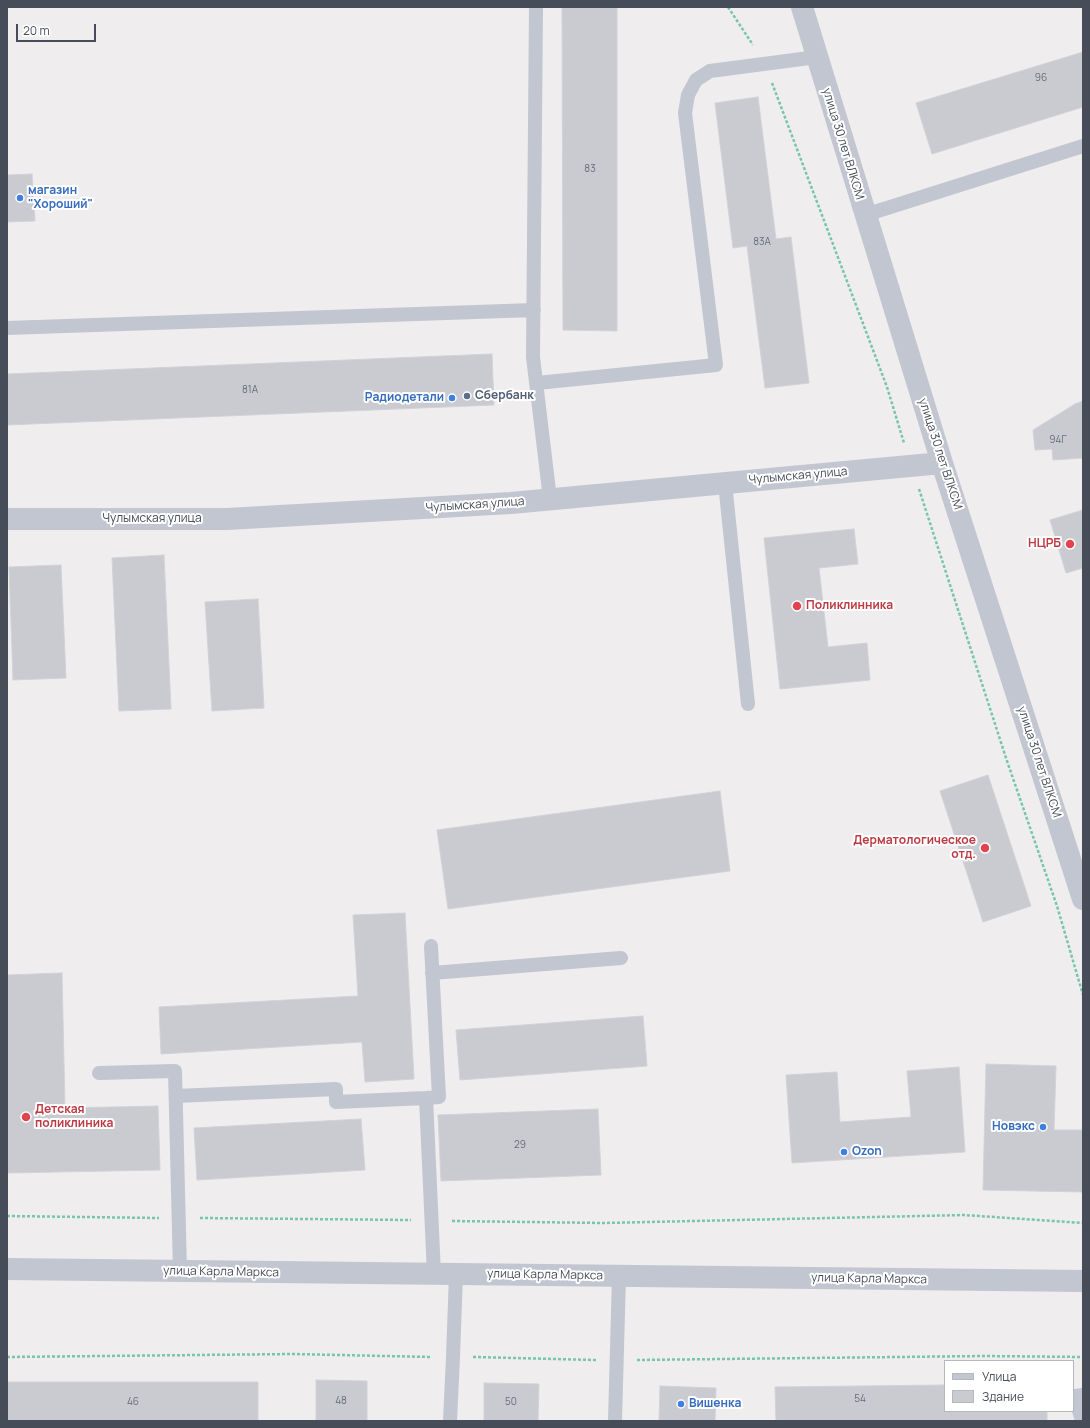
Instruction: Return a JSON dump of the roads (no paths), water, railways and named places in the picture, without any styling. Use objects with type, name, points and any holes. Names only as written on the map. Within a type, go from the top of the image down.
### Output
[{"type":"street","name":"улица 30 лет ВЛКСМ","points":[[802,7],[942,463],[1083,898]]},
{"type":"street","name":"Чулымская улица","points":[[7,519],[227,519],[504,504],[942,463]]},
{"type":"street","name":"улица Карла Маркса","points":[[7,1269],[1083,1281]]},
{"type":"lane","points":[[536,7],[534,357],[550,499]]},
{"type":"lane","points":[[537,384],[716,365],[686,113],[688,95],[696,80],[710,71],[817,57]]},
{"type":"lane","points":[[865,215],[1083,146]]},
{"type":"lane","points":[[7,328],[534,310]]},
{"type":"lane","points":[[725,483],[748,704]]},
{"type":"lane","points":[[176,1096],[336,1089],[336,1102],[439,1097],[431,946]]},
{"type":"lane","points":[[432,973],[621,958]]},
{"type":"lane","points":[[99,1073],[175,1071],[180,1271]]},
{"type":"lane","points":[[426,1098],[434,1274]]},
{"type":"lane","points":[[450,1421],[456,1274]]},
{"type":"lane","points":[[615,1421],[619,1276]]},
{"type":"lane","points":[[1082,1421],[1075,1396],[1083,1395]]},
{"type":"place","name":"магазин \"Хороший\"","points":[[20,198]]},
{"type":"place","name":"Сбербанк","points":[[467,396]]},
{"type":"place","name":"Радиодетали","points":[[452,398]]},
{"type":"place","name":"НЦРБ","points":[[1070,544]]},
{"type":"place","name":"Поликлинника","points":[[797,606]]},
{"type":"place","name":"Дерматологическое отд.","points":[[985,848]]},
{"type":"place","name":"Детская поликлиника","points":[[26,1117]]},
{"type":"place","name":"Новэкс","points":[[1043,1127]]},
{"type":"place","name":"Ozon","points":[[844,1152]]},
{"type":"place","name":"Вишенка","points":[[681,1404]]}]
